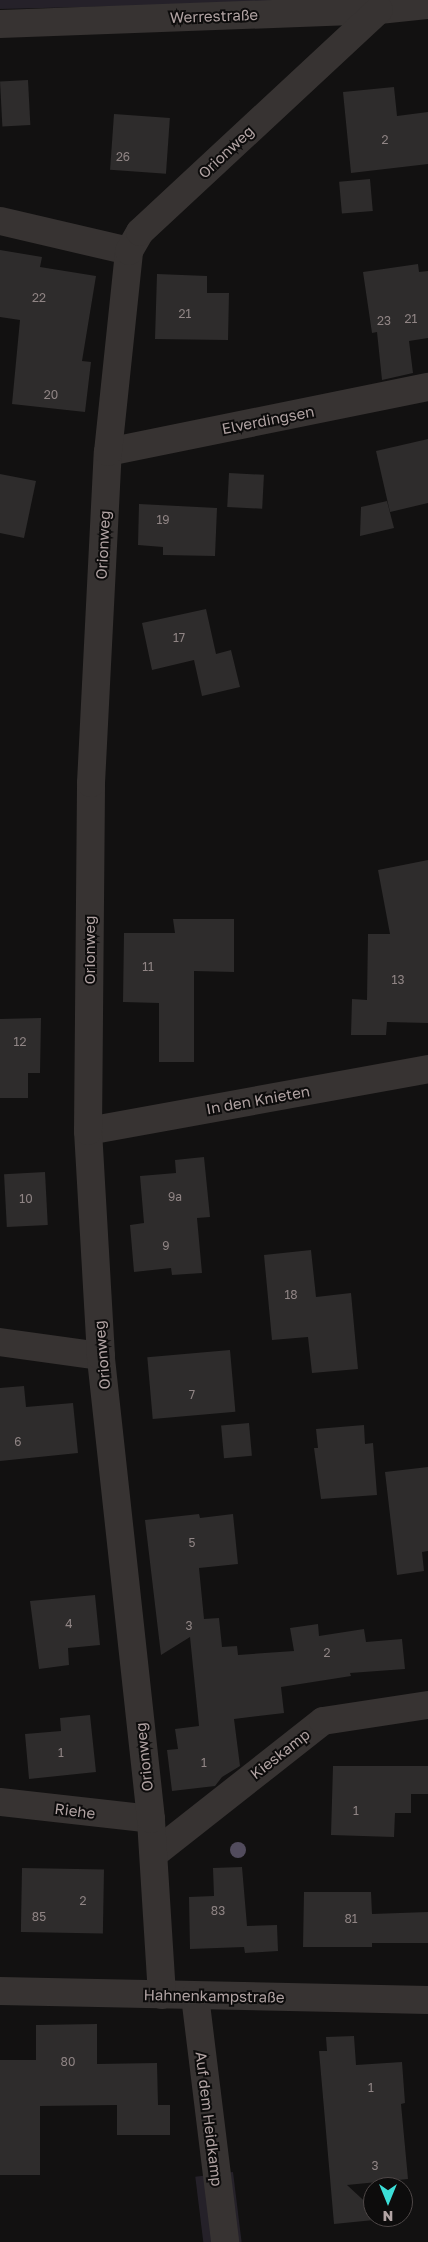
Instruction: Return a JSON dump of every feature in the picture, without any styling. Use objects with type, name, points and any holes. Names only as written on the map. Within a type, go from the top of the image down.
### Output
[{"type":"street","name":"Werrestraße","points":[[0,24],[378,10],[428,5]]},
{"type":"street","name":"Orionweg","points":[[162,1995],[151,1819],[101,1356],[88,1131],[91,783],[108,452],[129,251],[140,232],[378,10]]},
{"type":"street","points":[[0,221],[129,251]]},
{"type":"street","name":"Elverdingsen","points":[[108,452],[428,387]]},
{"type":"street","name":"In den Knieten","points":[[88,1131],[428,1069]]},
{"type":"street","points":[[0,1342],[101,1356]]},
{"type":"street","name":"Kieskamp","points":[[154,1854],[323,1721],[428,1705]]},
{"type":"street","name":"Riehe","points":[[0,1802],[151,1819]]},
{"type":"street","name":"Hahnenkampstraße","points":[[0,1991],[428,2000]]},
{"type":"street","name":"Auf dem Heidkamp","points":[[195,1996],[225,2242]]},
{"type":"shaded area","points":[[0,0],[388,0],[0,9]]},
{"type":"shaded area","points":[[233,2172],[242,2242],[203,2242],[195,2177]]},
{"type":"building","points":[[28,80],[30,125],[2,126],[0,81]]},
{"type":"building","points":[[394,87],[397,116],[428,112],[428,164],[351,173],[343,92]]},
{"type":"building","points":[[114,114],[170,118],[166,174],[110,170]]},
{"type":"building","points":[[370,179],[373,211],[342,214],[339,182]]},
{"type":"building","points":[[0,250],[42,257],[40,267],[96,276],[82,361],[91,362],[85,412],[12,404],[20,320],[0,317]]},
{"type":"building","points":[[418,264],[419,272],[428,271],[428,338],[409,341],[413,373],[382,380],[377,332],[372,333],[363,272]]},
{"type":"building","points":[[157,274],[207,276],[207,293],[229,293],[228,340],[155,339]]},
{"type":"building","points":[[428,439],[428,503],[390,512],[376,451]]},
{"type":"building","points":[[229,473],[264,475],[262,509],[227,507]]},
{"type":"building","points":[[0,474],[36,481],[24,538],[0,533]]},
{"type":"building","points":[[387,501],[394,528],[360,536],[361,507]]},
{"type":"building","points":[[139,504],[217,508],[215,556],[163,555],[163,547],[138,545]]},
{"type":"building","points":[[206,609],[216,654],[231,650],[240,687],[202,696],[194,660],[152,670],[142,623]]},
{"type":"building","points":[[428,860],[428,1023],[387,1022],[386,1035],[351,1035],[352,999],[367,1000],[368,934],[390,934],[378,870]]},
{"type":"building","points":[[173,919],[234,919],[234,972],[194,971],[194,1062],[159,1062],[159,1003],[123,1002],[124,933],[175,933]]},
{"type":"building","points":[[41,1018],[40,1073],[28,1073],[28,1098],[0,1098],[0,1019]]},
{"type":"building","points":[[204,1157],[210,1217],[197,1218],[202,1273],[172,1275],[171,1268],[134,1272],[130,1225],[144,1223],[140,1176],[176,1173],[175,1160]]},
{"type":"building","points":[[45,1172],[48,1225],[7,1227],[4,1174]]},
{"type":"building","points":[[311,1250],[316,1297],[351,1293],[358,1369],[312,1373],[308,1337],[272,1340],[264,1255]]},
{"type":"building","points":[[230,1350],[235,1412],[153,1419],[147,1357]]},
{"type":"building","points":[[24,1386],[26,1407],[73,1403],[78,1453],[0,1461],[0,1388]]},
{"type":"building","points":[[249,1423],[252,1456],[224,1458],[221,1425]]},
{"type":"building","points":[[364,1425],[365,1444],[373,1443],[377,1495],[321,1499],[314,1448],[318,1448],[316,1429]]},
{"type":"building","points":[[428,1467],[428,1551],[422,1552],[424,1571],[397,1575],[385,1472]]},
{"type":"building","points":[[199,1514],[200,1518],[233,1514],[238,1564],[199,1568],[204,1619],[219,1618],[222,1647],[237,1646],[238,1655],[294,1651],[290,1628],[318,1624],[319,1636],[364,1629],[366,1642],[402,1639],[405,1669],[350,1673],[351,1676],[281,1687],[284,1713],[234,1719],[240,1766],[222,1777],[215,1786],[172,1791],[167,1750],[178,1749],[175,1729],[199,1726],[190,1637],[161,1655],[145,1520]]},
{"type":"building","points":[[95,1595],[100,1645],[68,1648],[69,1665],[39,1669],[30,1601]]},
{"type":"building","points":[[90,1715],[96,1772],[29,1779],[25,1734],[61,1731],[60,1718]]},
{"type":"building","points":[[333,1766],[428,1766],[428,1794],[411,1794],[411,1813],[395,1813],[394,1837],[331,1835]]},
{"type":"building","points":[[242,1867],[247,1926],[277,1925],[278,1951],[245,1953],[244,1947],[190,1949],[189,1897],[214,1896],[213,1868]]},
{"type":"building","points":[[22,1868],[104,1869],[103,1933],[21,1932]]},
{"type":"building","points":[[304,1892],[371,1892],[372,1914],[428,1912],[428,1943],[372,1943],[372,1947],[303,1947]]},
{"type":"building","points":[[97,2024],[97,2064],[157,2063],[158,2105],[170,2105],[170,2135],[117,2135],[117,2105],[40,2106],[40,2175],[0,2175],[0,2060],[36,2060],[36,2025]]},
{"type":"building","points":[[354,2036],[356,2065],[402,2062],[405,2103],[401,2104],[408,2177],[363,2177],[363,2183],[347,2185],[363,2200],[363,2221],[334,2224],[319,2051],[327,2051],[326,2037]]}]
